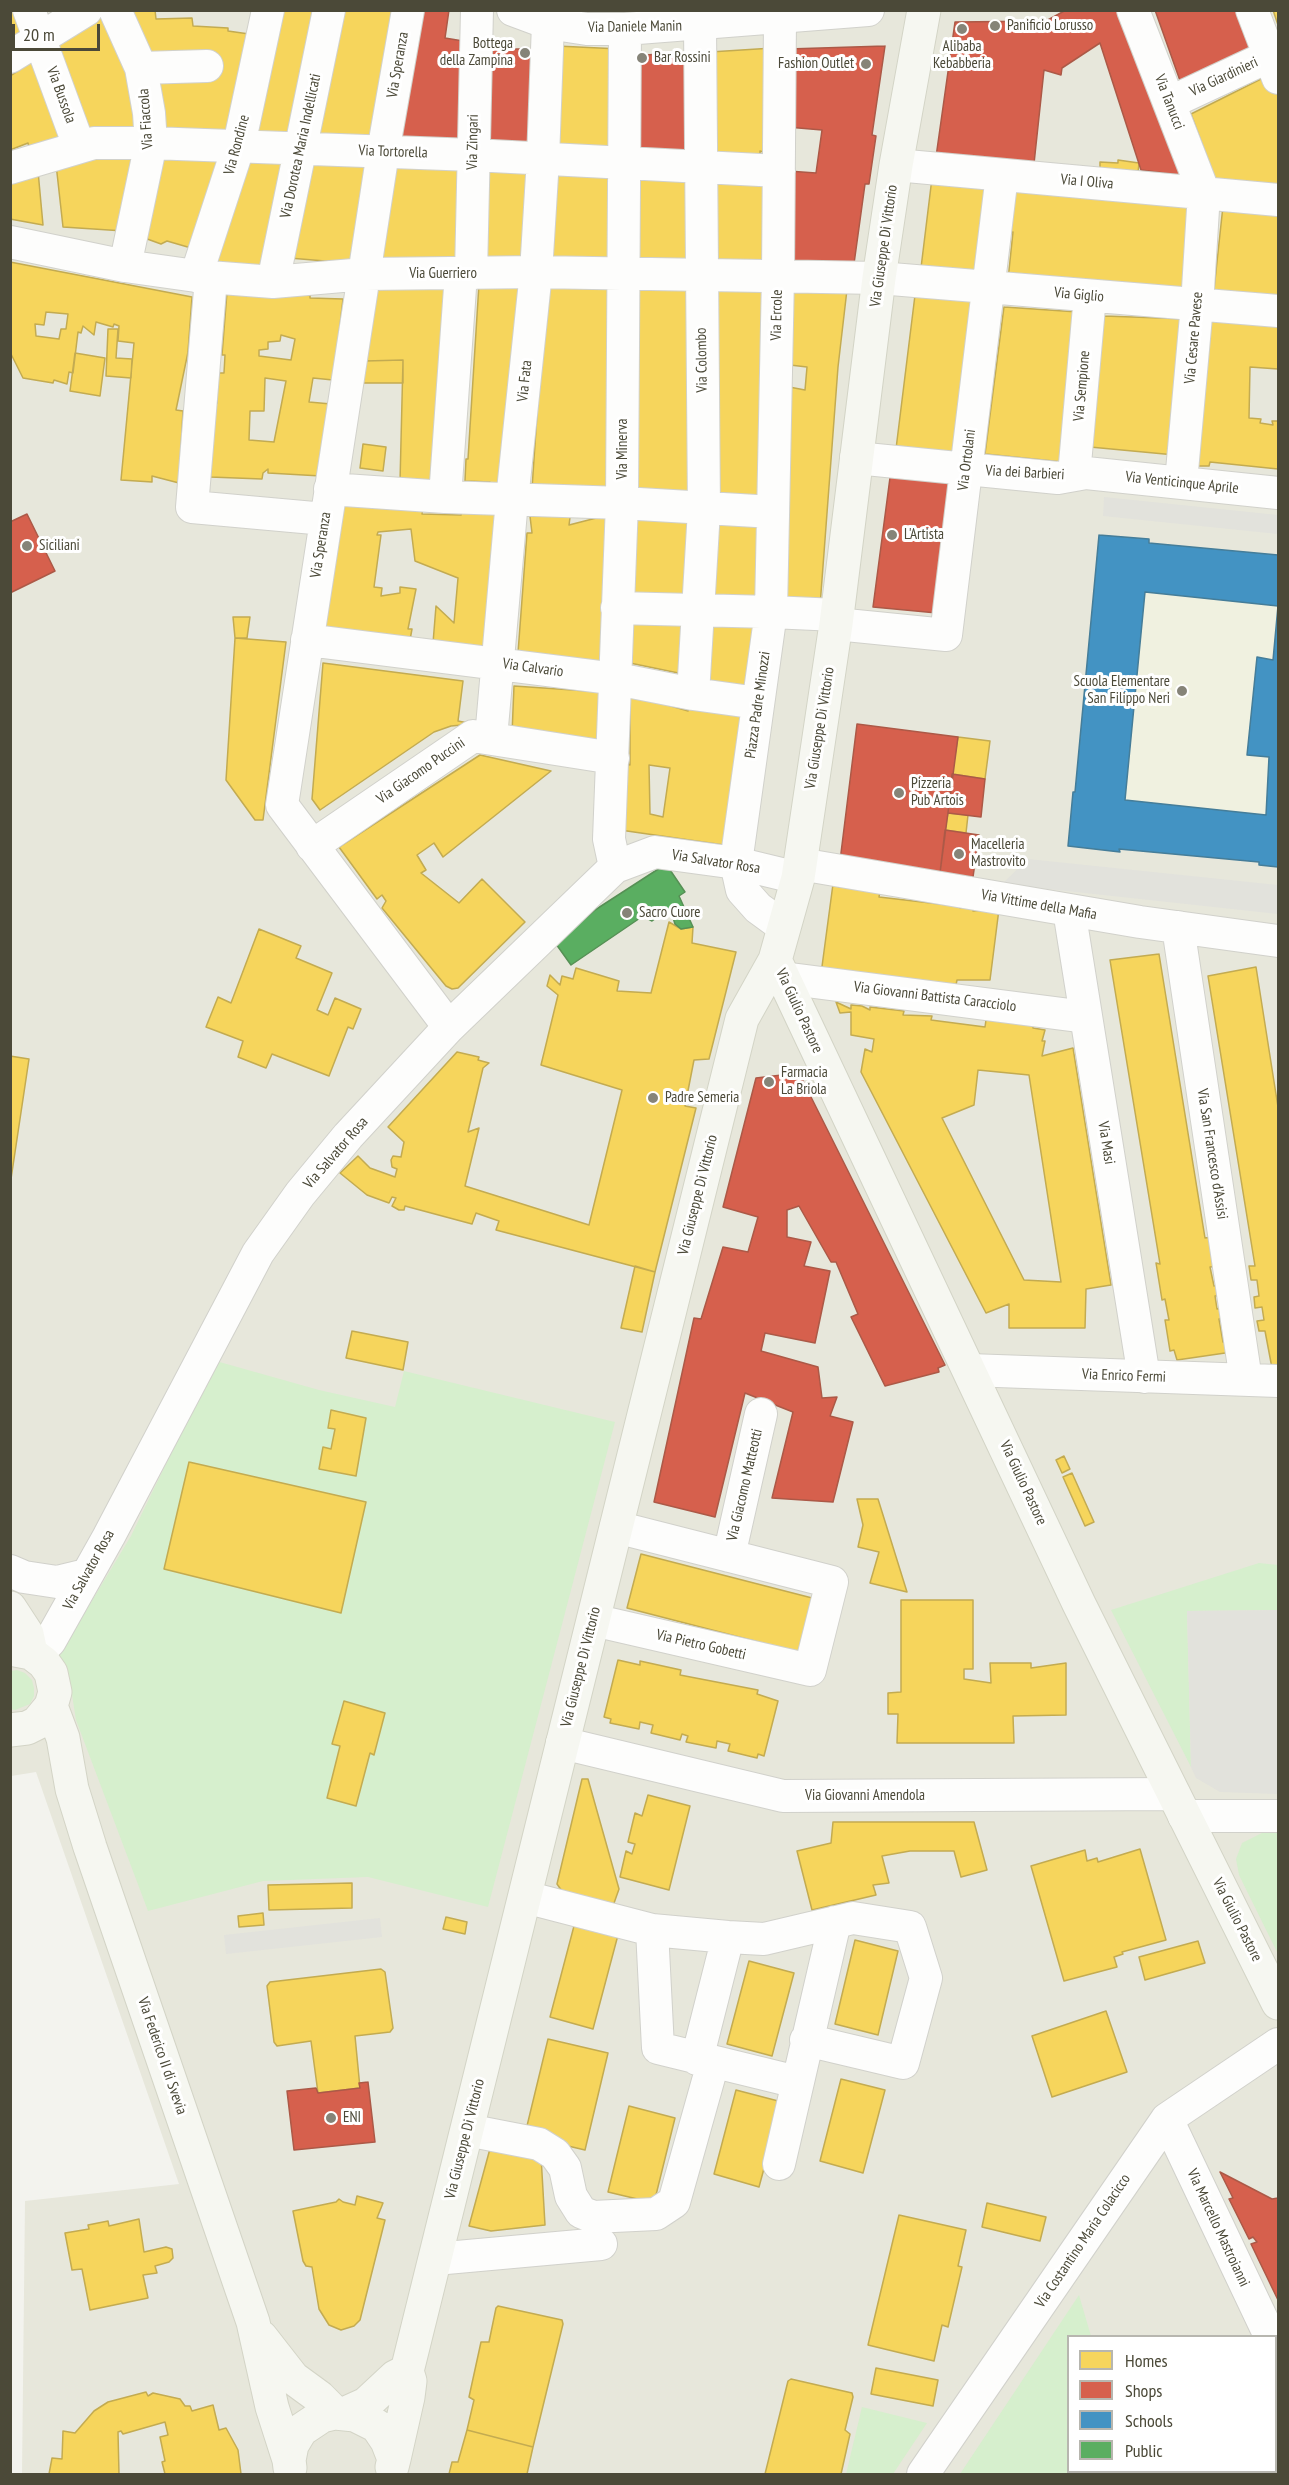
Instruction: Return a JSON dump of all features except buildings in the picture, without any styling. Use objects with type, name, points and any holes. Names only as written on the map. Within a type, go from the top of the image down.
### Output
[{"type":"main road","name":"Via Giuseppe Di Vittorio","points":[[392,2467],[408,2397],[410,2381],[407,2371],[742,1019],[779,969],[784,927],[799,871],[837,619],[879,278],[896,165],[924,10]]},
{"type":"main road","name":"Via Giulio Pastore","points":[[779,969],[1079,1604],[1278,2003]]},
{"type":"main road","points":[[10,1608],[27,1634],[26,1652],[51,1673],[55,1692],[51,1706],[37,1723],[27,1728],[13,1730]]},
{"type":"main road","points":[[51,1706],[63,1738],[72,1789]]},
{"type":"main road","points":[[13,1730],[43,1755],[72,1789]]},
{"type":"main road","name":"Via Federico II di Svevia","points":[[72,1789],[253,2322],[272,2407],[289,2467]]},
{"type":"main road","name":"Via Federico II di Svevia","points":[[253,2322],[277,2360],[293,2378],[340,2413]]},
{"type":"main road","points":[[289,2467],[292,2445],[301,2430],[322,2416],[340,2413],[366,2404],[395,2377],[407,2371]]},
{"type":"main road","points":[[340,2413],[377,2426],[387,2441],[392,2467]]},
{"type":"street","points":[[10,57],[34,25],[86,10]]},
{"type":"street","name":"Via Fiaccola","points":[[114,10],[141,68],[149,113],[151,143],[125,266]]},
{"type":"street","name":"Via Rondine","points":[[268,10],[239,146],[204,277],[192,507],[325,519]]},
{"type":"street","name":"Via Dorotea Maria Indellicati","points":[[273,282],[329,10]]},
{"type":"street","name":"Via Speranza","points":[[408,10],[383,152],[282,805],[449,1027]]},
{"type":"street","name":"Via Zingari","points":[[445,497],[466,274],[473,155],[477,10]]},
{"type":"street","name":"Via Daniele Manin","points":[[513,10],[548,23],[587,29],[638,23],[700,25],[868,10]]},
{"type":"street","name":"Via Tanucci","points":[[1133,10],[1204,193]]},
{"type":"street","points":[[1252,10],[1276,62]]},
{"type":"street","name":"Via Ercole","points":[[771,612],[778,276],[780,18]]},
{"type":"street","name":"Via Fata","points":[[491,738],[512,500],[536,272],[548,23]]},
{"type":"street","name":"Via Minerva","points":[[615,867],[609,839],[617,679],[617,608],[622,503],[625,164],[638,23]]},
{"type":"street","name":"Via Bussola","points":[[34,25],[80,146]]},
{"type":"street","name":"Via Colombo","points":[[693,694],[704,510],[700,25]]},
{"type":"street","name":"Via Giardinieri","points":[[1169,103],[1276,62]]},
{"type":"street","points":[[141,68],[207,66]]},
{"type":"street","name":"Via Tortorella","points":[[10,168],[94,143],[151,143],[473,155],[779,171]]},
{"type":"street","name":"Via I Oliva","points":[[896,165],[1278,200]]},
{"type":"street","name":"Via Ortolani","points":[[837,619],[946,635],[1002,175]]},
{"type":"street","name":"Via Cesare Pavese","points":[[1181,482],[1197,305],[1204,193]]},
{"type":"street","name":"Via Guerriero","points":[[10,242],[125,266],[204,277],[273,282],[364,274],[536,272],[879,278]]},
{"type":"street","name":"Via Giglio","points":[[879,278],[1278,311]]},
{"type":"street","name":"Via Sempione","points":[[1080,474],[1090,296]]},
{"type":"street","name":"Via dei Barbieri","points":[[856,458],[1058,478],[1080,474]]},
{"type":"street","name":"Via Venticinque Aprile","points":[[1080,474],[1278,493]]},
{"type":"street","points":[[330,489],[445,497],[622,503],[704,510],[773,512]]},
{"type":"street","points":[[617,608],[771,612],[837,619]]},
{"type":"street","name":"Piazza Padre Minozzi","points":[[736,863],[771,612]]},
{"type":"street","name":"Via Calvario","points":[[307,640],[617,679],[758,704]]},
{"type":"street","name":"Via Giacomo Puccini","points":[[312,846],[472,736],[613,758]]},
{"type":"street","name":"Via Salvator Rosa","points":[[26,1652],[50,1641],[258,1253],[300,1194],[348,1136],[449,1027],[615,867],[655,852],[799,871]]},
{"type":"street","points":[[736,863],[742,890],[758,908],[784,927]]},
{"type":"street","name":"Via Vittime della Mafia","points":[[799,871],[1278,941]]},
{"type":"street","name":"Via Masi","points":[[1069,910],[1144,1377]]},
{"type":"street","name":"Via San Francesco d'Assisi","points":[[1178,927],[1246,1380]]},
{"type":"street","name":"Via Giovanni Battista Caracciolo","points":[[779,969],[1086,1017]]},
{"type":"street","name":"Via Enrico Fermi","points":[[969,1370],[1278,1381]]},
{"type":"street","name":"Via Giacomo Matteotti","points":[[729,1556],[761,1414]]},
{"type":"street","name":"Via Giacomo Matteotti","points":[[616,1527],[832,1582],[810,1670]]},
{"type":"street","points":[[10,1571],[24,1577],[57,1582],[86,1575]]},
{"type":"street","name":"Via Pietro Gobetti","points":[[593,1620],[810,1670]]},
{"type":"street","name":"Via Giovanni Amendola","points":[[562,1743],[783,1796],[1179,1805],[1278,1816]]},
{"type":"street","points":[[525,1897],[652,1930],[728,1937],[765,1939],[853,1918],[910,1927],[926,1978],[903,2063],[806,2040]]},
{"type":"street","points":[[779,2164],[835,1922]]},
{"type":"street","points":[[652,1930],[658,2048],[797,2082]]},
{"type":"street","points":[[467,2130],[539,2144],[555,2154],[565,2168],[571,2196],[581,2212],[593,2217],[656,2214],[674,2202],[705,2061],[728,1937]]},
{"type":"street","name":"Via Costantino Maria Colacicco","points":[[923,2475],[1167,2119],[1278,2044]]},
{"type":"street","name":"Via Marcello Mastroianni","points":[[1167,2119],[1269,2335]]},
{"type":"street","points":[[435,2259],[601,2244]]},
{"type":"shaded area","points":[[10,11],[1278,11],[1278,2474],[22,2474],[25,2201],[179,2184],[36,1772],[11,1776]]},
{"type":"shaded area","points":[[1104,497],[1278,515],[1278,534],[1103,516]]},
{"type":"shaded area","name":"Scuola Elementare San Filippo Neri","points":[[1099,535],[1149,539],[1150,543],[1278,555],[1278,867],[1259,865],[1258,862],[1068,846]]},
{"type":"shaded area","points":[[1028,859],[1278,885],[1278,914],[1002,884]]},
{"type":"shaded area","points":[[1278,1610],[1278,1794],[1220,1792],[1196,1778],[1191,1767],[1187,1611]]},
{"type":"shaded area","points":[[380,1918],[382,1937],[226,1954],[224,1935]]},
{"type":"green space","points":[[216,1361],[319,1390],[395,1407],[404,1371],[615,1422],[488,1907],[368,1877],[263,1881],[148,1911],[76,1720],[69,1676],[58,1657],[131,1536]]},
{"type":"green space","points":[[1259,1563],[1278,1565],[1278,1610],[1187,1611],[1191,1767],[1111,1610]]},
{"type":"green space","points":[[17,1670],[25,1673],[32,1680],[34,1696],[30,1704],[15,1710],[11,1709],[11,1671]]},
{"type":"green space","points":[[1262,1833],[1278,1833],[1278,1954],[1239,1875],[1236,1859],[1242,1843]]},
{"type":"green space","points":[[1079,2295],[1091,2335],[1067,2335],[1067,2473],[1134,2474],[960,2474]]},
{"type":"green space","points":[[862,2407],[927,2423],[893,2474],[846,2474]]},
{"type":"place","name":"Panificio Lorusso","points":[[995,26]]},
{"type":"place","name":"Alibaba Kebabberia","points":[[962,29]]},
{"type":"place","name":"Bottega della Zampina","points":[[525,53]]},
{"type":"place","name":"Bar Rossini","points":[[642,58]]},
{"type":"place","name":"Fashion Outlet","points":[[866,64]]},
{"type":"place","name":"L'Artista","points":[[892,535]]},
{"type":"place","name":"Siciliani","points":[[27,546]]},
{"type":"place","name":"Scuola Elementare San Filippo Neri","points":[[1182,691]]},
{"type":"place","name":"Pizzeria Pub Artois","points":[[899,793]]},
{"type":"place","name":"Macelleria Mastrovito","points":[[959,854]]},
{"type":"place","name":"Sacro Cuore","points":[[627,913]]},
{"type":"place","name":"Farmacia La Briola","points":[[769,1082]]},
{"type":"place","name":"Padre Semeria","points":[[653,1098]]},
{"type":"place","name":"ENI","points":[[331,2118]]}]
